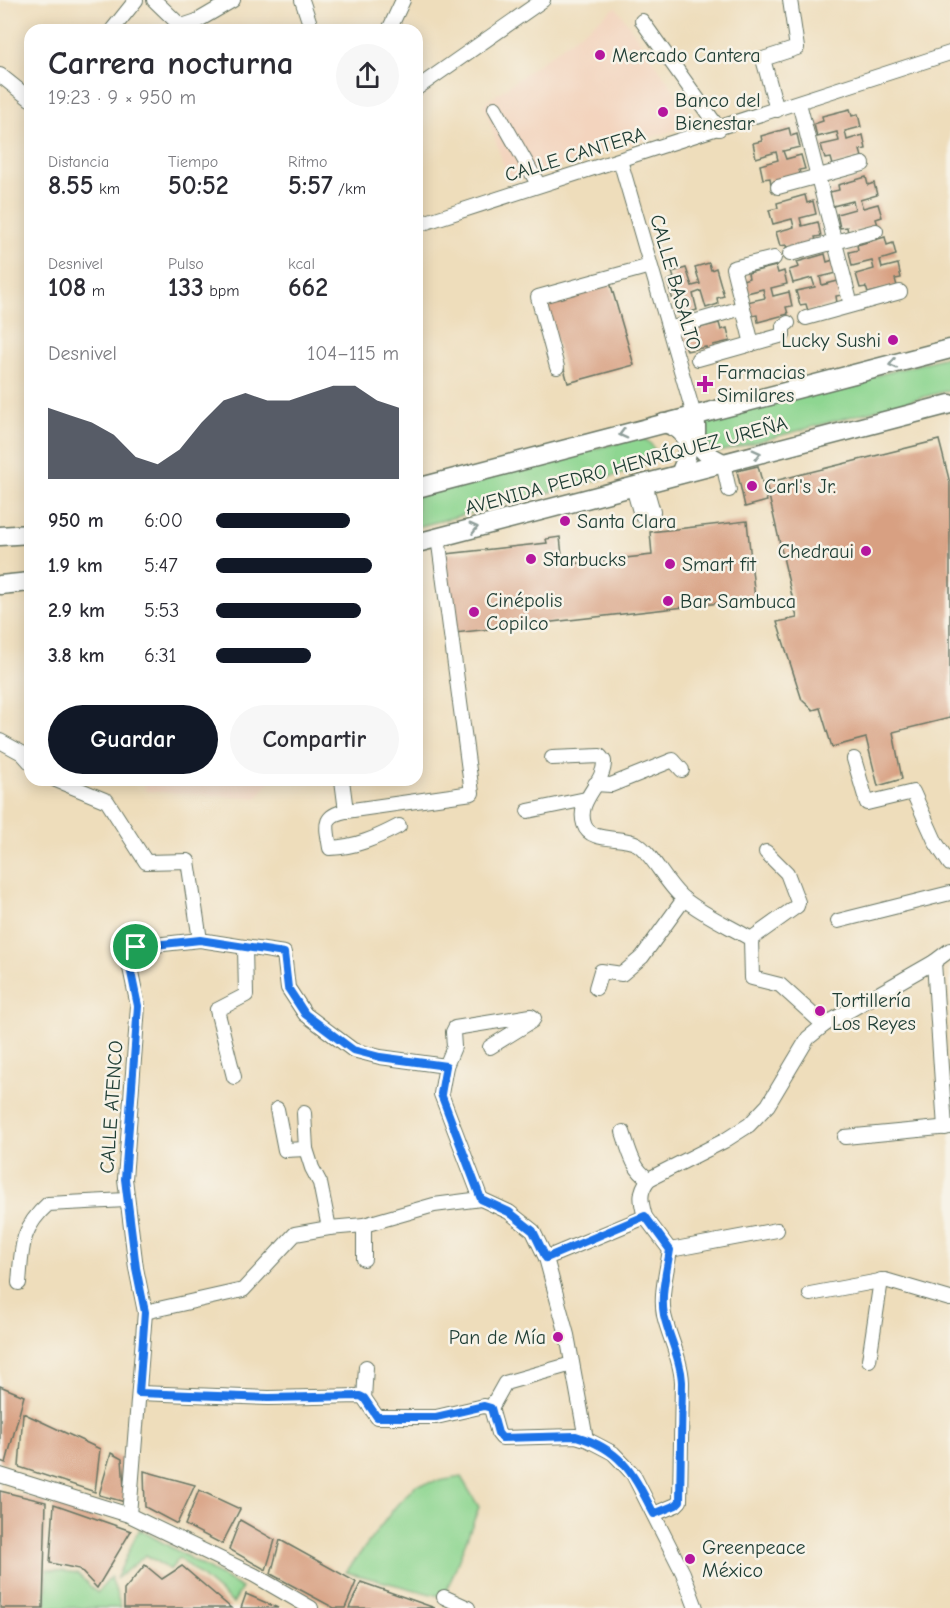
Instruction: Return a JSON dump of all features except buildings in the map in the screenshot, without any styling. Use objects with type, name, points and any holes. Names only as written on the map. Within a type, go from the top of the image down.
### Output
[{"type":"main road","name":"AVENIDA PEDRO HENRÍQUEZ UREÑA","points":[[423,486],[950,349]]},
{"type":"main road","name":"AVENIDA PEDRO HENRÍQUEZ UREÑA","points":[[423,541],[950,404]]},
{"type":"main road","points":[[694,415],[697,421],[699,445],[708,455],[723,463]]},
{"type":"main road","points":[[664,423],[681,431],[687,441],[688,454],[680,474]]},
{"type":"main road","points":[[0,536],[24,534]]},
{"type":"main road","points":[[0,585],[24,583]]},
{"type":"street","points":[[117,24],[136,0]]},
{"type":"street","points":[[154,0],[180,24]]},
{"type":"street","points":[[192,24],[233,0]]},
{"type":"street","points":[[302,0],[310,24]]},
{"type":"street","points":[[393,24],[403,0]]},
{"type":"street","points":[[423,84],[543,0]]},
{"type":"street","points":[[777,110],[763,59],[797,48],[790,0]]},
{"type":"street","points":[[642,21],[719,129]]},
{"type":"street","name":"CALLE CANTERA","points":[[423,223],[950,53]]},
{"type":"street","points":[[0,75],[24,94]]},
{"type":"street","points":[[799,103],[851,304]]},
{"type":"street","points":[[495,108],[538,184]]},
{"type":"street","name":"CALLE BASALTO","points":[[620,160],[694,415]]},
{"type":"street","points":[[778,187],[863,164]]},
{"type":"street","points":[[790,254],[876,231]]},
{"type":"street","points":[[752,344],[733,268],[774,258]]},
{"type":"street","points":[[557,367],[538,297],[650,266]]},
{"type":"street","points":[[806,318],[900,292]]},
{"type":"street","points":[[669,329],[742,308]]},
{"type":"street","points":[[698,359],[783,335],[783,326],[788,323]]},
{"type":"street","points":[[723,463],[729,490]]},
{"type":"street","points":[[643,484],[652,512],[643,484]]},
{"type":"street","points":[[399,826],[351,847],[330,848],[328,818],[334,813],[472,793],[438,537]]},
{"type":"street","points":[[0,741],[24,755]]},
{"type":"street","points":[[552,758],[600,756],[604,761],[604,768],[586,799],[584,827],[591,834],[637,844],[652,860],[666,881],[684,899],[751,939]]},
{"type":"street","points":[[854,759],[867,802],[913,792],[936,843],[950,864]]},
{"type":"street","points":[[595,784],[611,784],[674,760],[682,770]]},
{"type":"street","points":[[71,786],[107,801],[146,862],[188,861],[200,940]]},
{"type":"street","points":[[343,786],[346,811]]},
{"type":"street","points":[[528,810],[586,799]]},
{"type":"street","points":[[751,939],[797,906],[798,902],[787,873],[766,852]]},
{"type":"street","points":[[838,921],[950,893]]},
{"type":"street","points":[[596,988],[601,971],[622,974],[642,957],[684,899]]},
{"type":"street","points":[[751,939],[752,978],[780,985],[824,1025]]},
{"type":"street","name":"CALLE ATENCO","points":[[129,1515],[145,1312],[126,1200],[125,1179],[138,1006],[128,958],[136,947],[200,940],[284,953],[288,988],[305,1014],[353,1050],[380,1057],[446,1066]]},
{"type":"street","points":[[234,1077],[217,1010],[246,995],[245,947]]},
{"type":"street","points":[[654,1514],[680,1501],[681,1371],[664,1314],[663,1303],[670,1250],[645,1216],[641,1201],[642,1187],[649,1179],[724,1141],[749,1125],[768,1105],[808,1038],[824,1025],[934,962],[950,950]]},
{"type":"street","points":[[845,1137],[947,1128],[934,962]]},
{"type":"street","points":[[481,1199],[441,1094],[446,1066],[454,1047],[453,1032],[455,1028],[531,1016],[534,1018],[490,1047]]},
{"type":"street","points":[[277,1109],[285,1150],[306,1149]]},
{"type":"street","points":[[304,1113],[306,1149],[320,1183],[329,1228]]},
{"type":"street","points":[[623,1132],[636,1168],[641,1175],[649,1179]]},
{"type":"street","points":[[145,1312],[243,1290],[295,1234],[364,1225],[434,1205],[481,1199],[509,1212],[533,1231],[546,1258],[567,1335],[586,1439]]},
{"type":"street","points":[[19,1283],[27,1228],[38,1212],[48,1204],[126,1200]]},
{"type":"street","points":[[546,1258],[645,1216]]},
{"type":"street","points":[[364,1225],[364,1259]]},
{"type":"street","points":[[670,1250],[777,1230]]},
{"type":"street","points":[[810,1294],[881,1280],[950,1299]]},
{"type":"street","points":[[869,1360],[881,1280]]},
{"type":"street","points":[[572,1364],[505,1383],[491,1408],[498,1433],[502,1438],[576,1436],[614,1453],[633,1474],[654,1514],[683,1573],[695,1608]]},
{"type":"street","points":[[364,1398],[366,1367]]},
{"type":"street","points":[[139,1393],[269,1398],[360,1396],[364,1398],[377,1417],[436,1417],[484,1406],[491,1408]]},
{"type":"street","points":[[0,1475],[129,1515],[254,1575],[311,1608]]},
{"type":"street","points":[[444,1597],[468,1608]]},
{"type":"shaded area","name":"Mercado Cantera","points":[[616,7],[697,123],[509,182],[484,104]]},
{"type":"shaded area","points":[[144,786],[266,786],[257,798],[146,791]]},
{"type":"green space","points":[[950,356],[950,390],[719,452],[706,445],[703,427],[707,420]]},
{"type":"green space","points":[[635,438],[647,441],[655,451],[652,460],[624,473],[423,525],[423,494]]},
{"type":"green space","points":[[461,1477],[479,1507],[446,1593],[439,1596],[346,1572],[396,1506],[416,1485]]},
{"type":"green space","points":[[139,1529],[242,1588],[233,1603],[179,1558],[170,1570],[146,1555],[116,1579]]},
{"type":"green space","points":[[47,1569],[77,1573],[97,1593],[111,1577],[121,1608],[46,1608]]},
{"type":"place","name":"Mercado Cantera","points":[[600,55]]},
{"type":"place","name":"Banco del Bienestar","points":[[663,112]]},
{"type":"place","name":"Lucky Sushi","points":[[893,340]]},
{"type":"place","name":"Farmacias Similares","points":[[705,384]]},
{"type":"place","name":"Carl's Jr.","points":[[752,486]]},
{"type":"place","name":"Santa Clara","points":[[565,521]]},
{"type":"place","name":"Chedraui","points":[[866,551]]},
{"type":"place","name":"Starbucks","points":[[531,559]]},
{"type":"place","name":"Smart fit","points":[[670,564]]},
{"type":"place","name":"Bar Sambuca","points":[[668,601]]},
{"type":"place","name":"Cinépolis Copilco","points":[[474,612]]},
{"type":"place","name":"Tortillería Los Reyes","points":[[820,1011]]},
{"type":"place","name":"Pan de Mía","points":[[558,1337]]},
{"type":"place","name":"Greenpeace México","points":[[690,1559]]},
{"type":"route","points":[[200,940],[284,953],[288,988],[305,1014],[329,1034],[353,1050],[380,1057],[446,1066],[441,1094],[481,1199],[509,1212],[533,1231],[546,1258],[645,1216],[670,1250],[663,1303],[664,1314],[681,1371],[682,1382],[680,1501],[676,1505],[654,1514],[633,1474],[614,1453],[586,1439],[576,1436],[502,1438],[498,1433],[491,1408],[484,1406],[436,1417],[377,1417],[374,1416],[364,1398],[360,1396],[269,1398],[139,1393],[145,1312],[136,1268],[125,1179],[138,1006],[128,958],[136,947],[200,940]]}]
